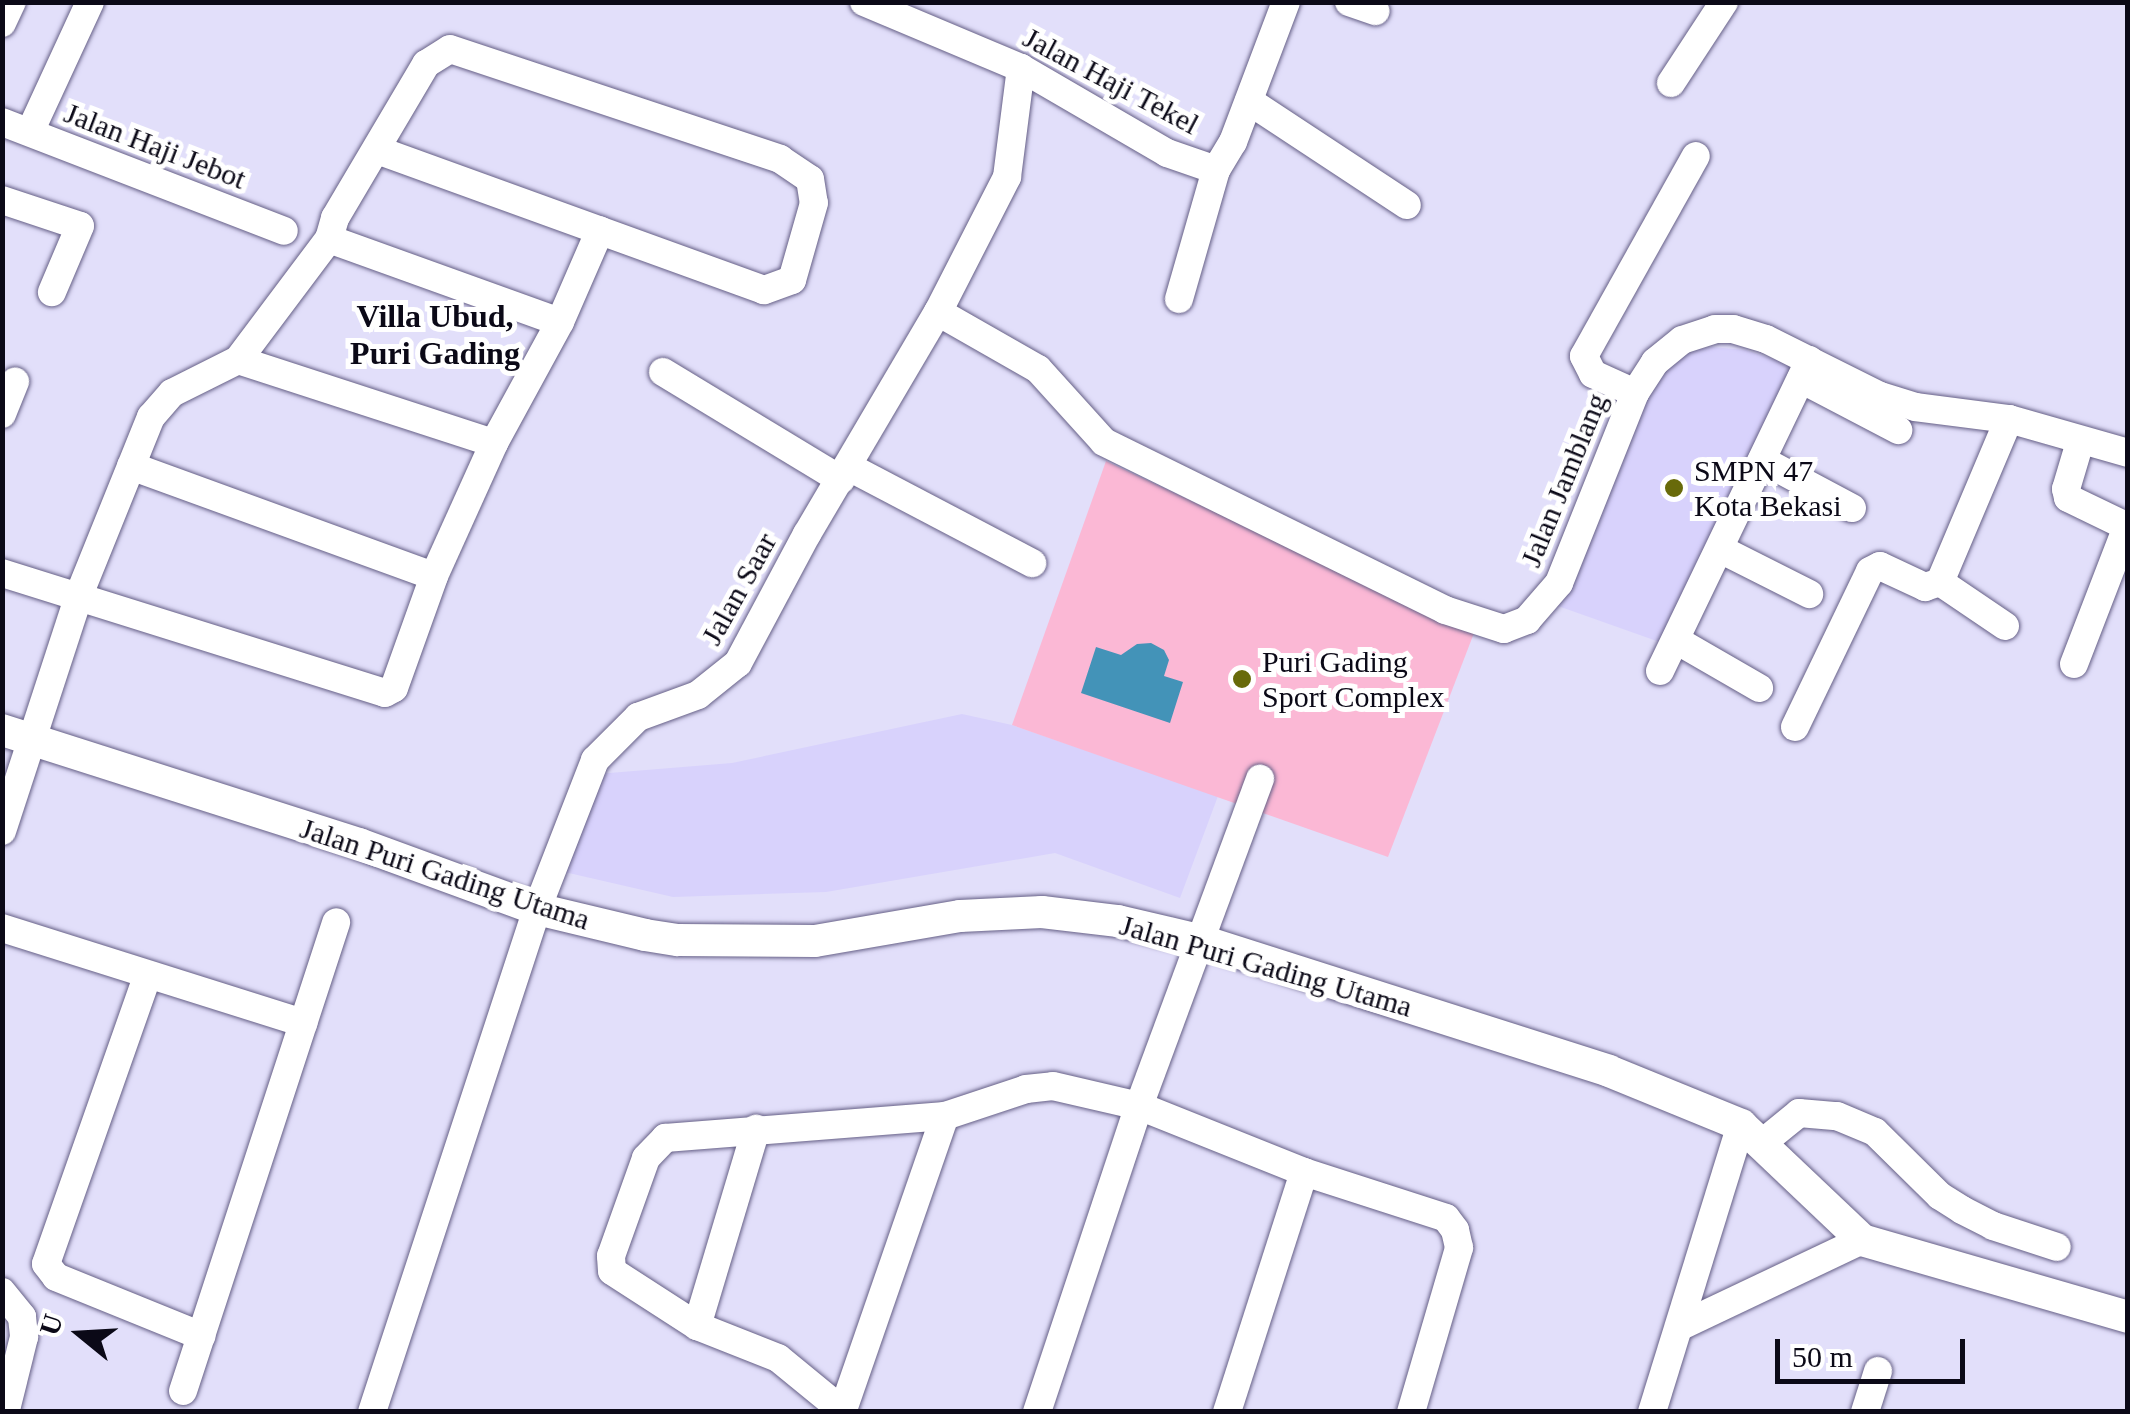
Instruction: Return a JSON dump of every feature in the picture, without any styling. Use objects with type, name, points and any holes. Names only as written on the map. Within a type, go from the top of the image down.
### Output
[{"type":"street","points":[[2,23],[12,2]]},
{"type":"street","points":[[30,132],[90,2]]},
{"type":"street","name":"Jalan Haji Tekel","points":[[864,2],[922,13],[1166,153],[1216,170],[1233,142],[1286,2]]},
{"type":"street","points":[[1671,82],[1724,2]]},
{"type":"street","points":[[2,831],[75,608],[150,417],[172,393],[238,360],[328,239],[335,218],[426,64],[454,48],[780,159],[801,170],[815,188],[792,280],[779,288],[764,290],[378,150]]},
{"type":"street","name":"Jalan Saar","points":[[372,1412],[538,909],[595,760],[638,717],[698,695],[738,664],[938,312],[1007,177],[1021,68]]},
{"type":"street","points":[[1249,101],[1407,205]]},
{"type":"street","name":"Jalan Haji Jebot","points":[[2,122],[284,231]]},
{"type":"street","points":[[1635,393],[1593,374],[1584,356],[1696,156]]},
{"type":"street","points":[[1179,300],[1216,170]]},
{"type":"street","points":[[2,200],[80,226],[52,292]]},
{"type":"street","points":[[2,574],[75,608],[386,693],[394,688],[434,576],[494,443],[560,322],[600,230]]},
{"type":"street","points":[[328,239],[560,322]]},
{"type":"street","name":"Jalan Jamblang","points":[[938,312],[1038,369],[1104,442],[1445,610],[1504,629],[1527,620],[1559,583],[1635,393],[1655,362],[1682,340],[1715,330],[1732,328],[1806,369],[1898,402],[2009,419],[2128,453]]},
{"type":"street","points":[[238,360],[494,443]]},
{"type":"street","points":[[1660,671],[1806,369],[1898,430]]},
{"type":"street","points":[[663,372],[845,473],[1032,564]]},
{"type":"street","points":[[2,414],[15,381]]},
{"type":"street","points":[[1794,727],[1870,571],[1880,566],[1925,587],[1940,582],[2009,419]]},
{"type":"street","points":[[2074,664],[2127,527],[2068,498],[2066,488],[2080,442]]},
{"type":"street","points":[[1762,460],[1852,508]]},
{"type":"street","points":[[132,466],[434,576]]},
{"type":"street","points":[[1720,548],[1809,594]]},
{"type":"street","points":[[1940,582],[2006,626]]},
{"type":"street","points":[[1676,640],[1759,688]]},
{"type":"street","name":"Jalan Puri Gading Utama","points":[[2,730],[359,844],[538,909],[678,940],[814,941],[960,916],[1042,912],[1118,921],[1199,940],[1608,1070],[1751,1134],[1862,1240],[2128,1317]]},
{"type":"street","points":[[1037,1412],[1139,1106],[1260,779]]},
{"type":"street","points":[[183,1390],[336,922]]},
{"type":"street","points":[[2,928],[303,1024]]},
{"type":"street","points":[[147,977],[46,1264],[56,1277],[201,1336]]},
{"type":"street","points":[[945,1116],[843,1411],[778,1358],[697,1326],[612,1272],[611,1256],[654,1146],[665,1138],[756,1129],[833,1128],[945,1116],[1026,1089],[1053,1086],[1139,1106],[1304,1172],[1446,1218],[1456,1230],[1459,1248],[1411,1412]]},
{"type":"street","points":[[1652,1412],[1751,1134],[1800,1113],[1837,1116],[1875,1132],[1962,1210],[1993,1226],[2058,1247]]},
{"type":"street","points":[[697,1326],[756,1129]]},
{"type":"street","points":[[1227,1412],[1304,1172]]},
{"type":"street","points":[[1683,1325],[1862,1240]]},
{"type":"street","points":[[2,1292],[22,1317],[24,1336],[6,1410]]},
{"type":"street","points":[[1865,1412],[1878,1371]]},
{"type":"shaded area","name":"SMPN 47 Kota Bekasi","points":[[1712,347],[1746,350],[1799,368],[1668,645],[1558,606],[1654,370],[1676,354]]},
{"type":"shaded area","name":"Puri Gading Sport Complex","points":[[1106,461],[1474,633],[1388,857],[1012,725]]},
{"type":"shaded area","points":[[962,714],[1012,725],[1218,796],[1180,898],[1055,853],[826,892],[673,897],[560,871],[597,774],[732,763]]},
{"type":"water","points":[[1151,643],[1164,650],[1169,660],[1164,676],[1183,682],[1170,723],[1081,693],[1096,647],[1121,655],[1137,644]]},
{"type":"place","name":"SMPN 47 Kota Bekasi","points":[[1674,488]]},
{"type":"place","name":"Puri Gading Sport Complex","points":[[1242,679]]},
{"type":"district","name":"Villa Ubud, Puri Gading","points":[[435,336]]}]
